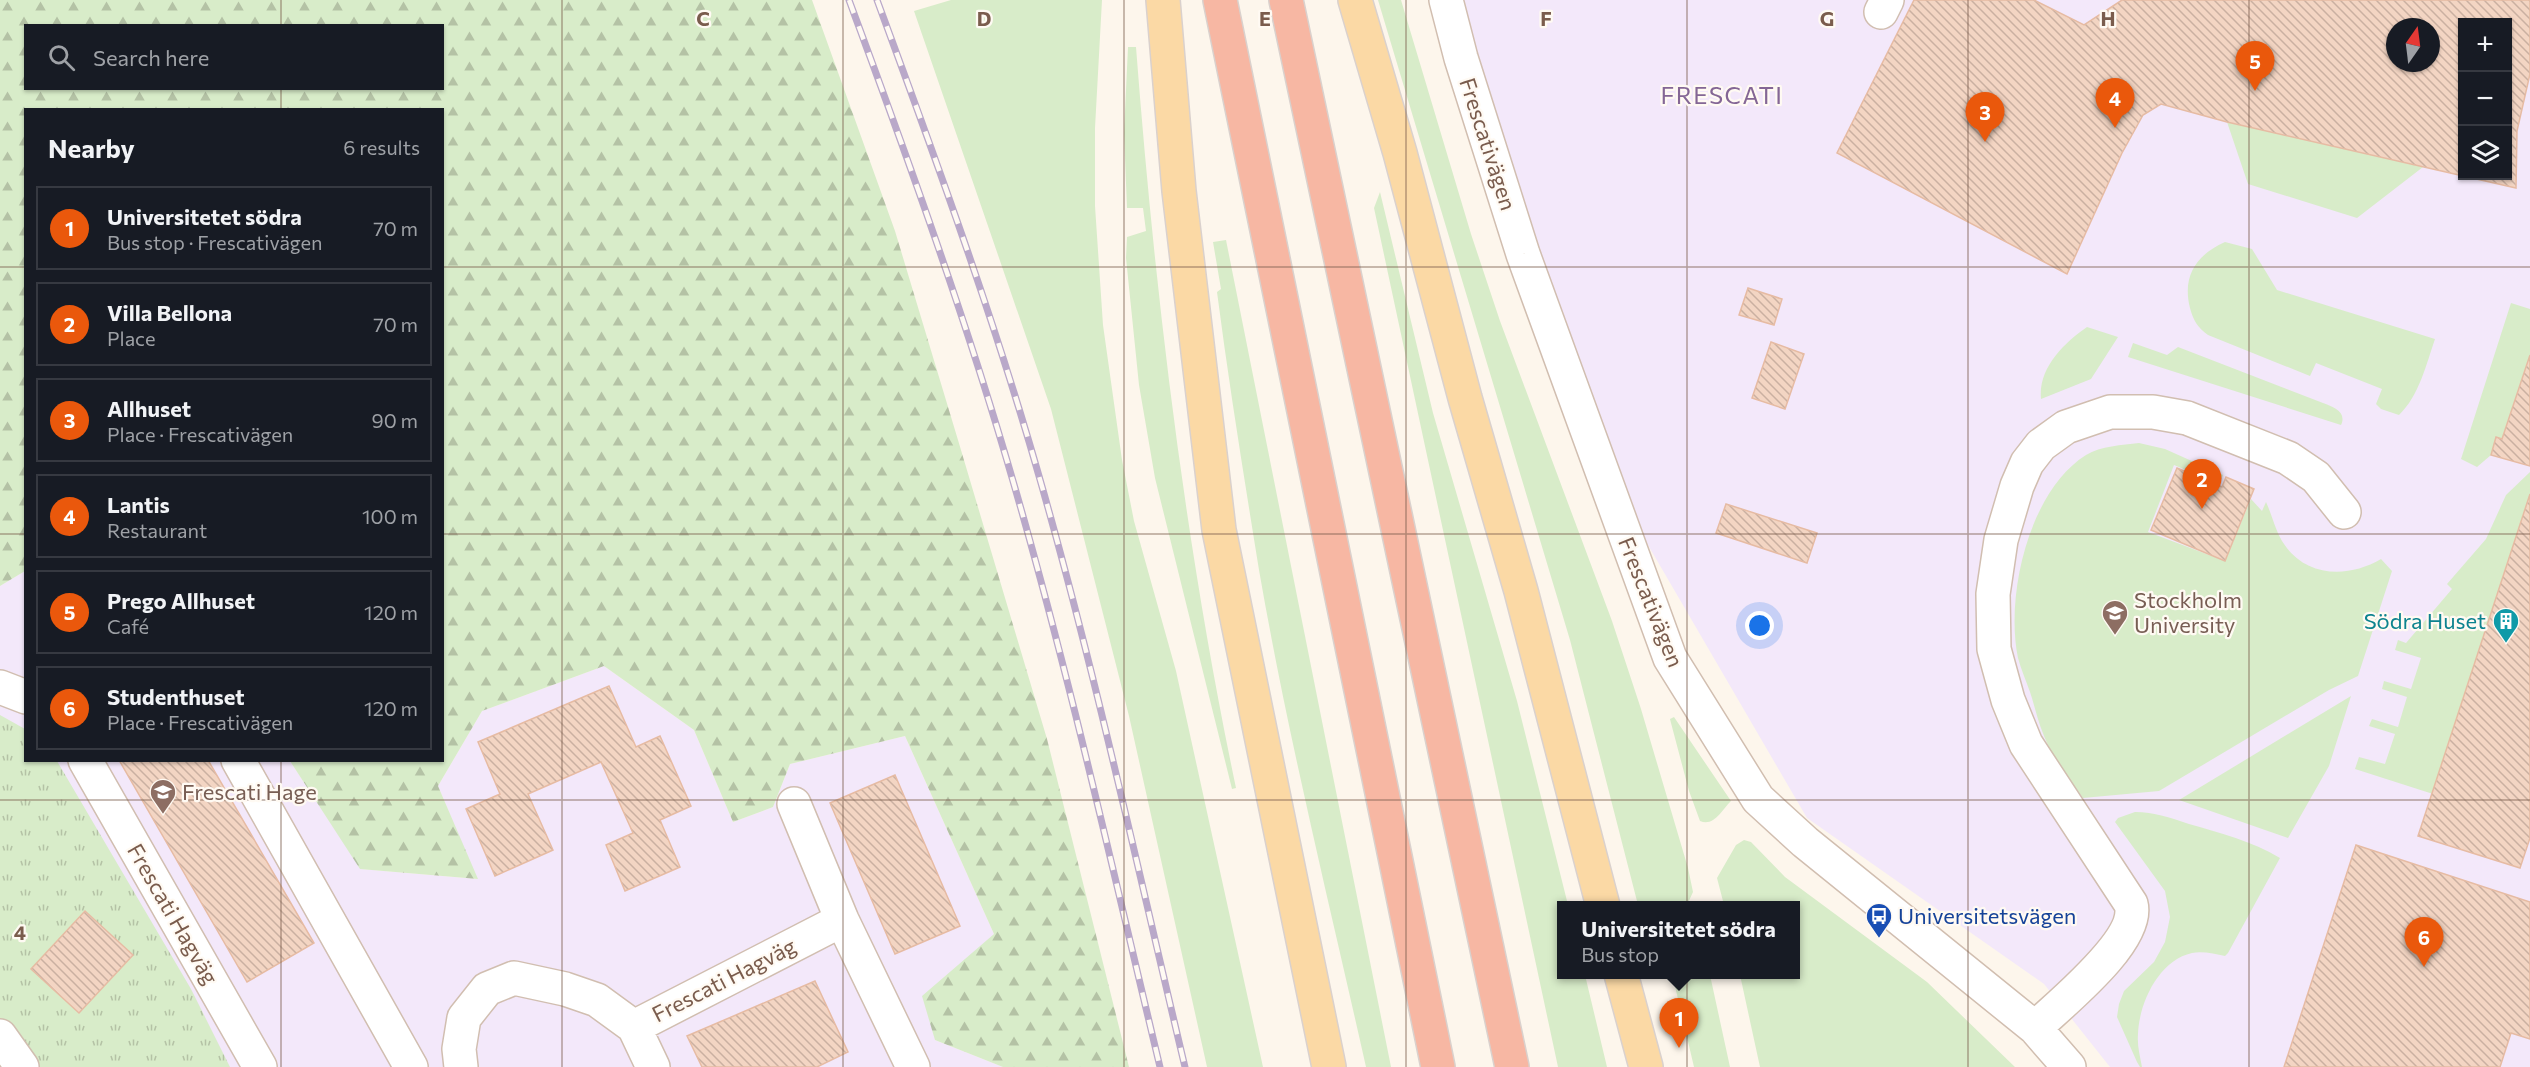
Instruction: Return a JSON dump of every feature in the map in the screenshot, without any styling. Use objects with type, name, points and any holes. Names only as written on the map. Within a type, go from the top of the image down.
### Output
[{"type":"highway","points":[[1220,0],[1438,1067]]},
{"type":"highway","points":[[1286,0],[1439,713],[1512,1067]]},
{"type":"main road","points":[[1163,0],[1179,191],[1219,530],[1329,1067]]},
{"type":"main road","points":[[1355,0],[1400,153],[1462,387],[1521,591],[1602,901]]},
{"type":"main road","points":[[1622,979],[1646,1067]]},
{"type":"street","name":"Frescativägen","points":[[1446,0],[1461,58],[1523,254],[1670,658],[1758,799],[1805,842],[2035,1028],[2069,1067]]},
{"type":"street","points":[[2035,1028],[2117,948],[2130,926],[2132,910],[2131,904],[2026,744],[2008,700],[1994,649],[1993,594],[2001,540],[2017,486],[2027,463],[2041,445],[2066,427],[2110,412],[2153,412],[2187,418],[2288,458],[2316,477],[2344,512]]},
{"type":"street","points":[[0,687],[24,696]]},
{"type":"street","name":"Frescati Hagväg","points":[[86,762],[260,1067]]},
{"type":"street","points":[[239,762],[411,1067]]},
{"type":"street","points":[[794,804],[842,920],[913,1067]]},
{"type":"street","name":"Frescati Hagväg","points":[[461,1067],[459,1049],[464,1018],[487,988],[514,978],[565,989],[597,1000],[634,1027],[842,920]]},
{"type":"street","points":[[634,1027],[653,1067]]},
{"type":"street","points":[[0,1036],[22,1067]]},
{"type":"shaded area","name":"Stockholm University","points":[[1456,0],[2530,0],[2530,1067],[2110,1067],[2044,984],[1807,818],[1595,454]]},
{"type":"shaded area","name":"Frescati Hage","points":[[24,572],[24,762],[291,762],[361,869],[477,879],[438,786],[482,711],[604,666],[694,730],[733,822],[773,807],[790,764],[905,736],[994,934],[935,1040],[1003,1067],[0,1067],[0,586]]},
{"type":"green space","points":[[0,0],[812,0],[895,231],[1047,739],[1129,1067],[1003,1067],[935,1040],[922,996],[994,934],[905,736],[790,764],[773,807],[733,822],[694,730],[604,666],[482,711],[438,786],[478,879],[360,869],[291,762],[444,762],[444,108],[24,108],[24,572],[0,586]]},
{"type":"green space","points":[[951,0],[1102,0],[1095,128],[1095,206],[1103,325],[1122,460],[1134,521],[1176,671],[1263,1067],[1207,1067],[1129,716],[1051,409],[914,11]]},
{"type":"green space","points":[[1378,0],[1401,0],[1471,234],[1500,321],[1612,621],[1641,709],[1688,868],[1693,892],[1689,901],[1637,901],[1570,640]]},
{"type":"green space","points":[[1128,47],[1136,47],[1152,233],[1174,419],[1202,605],[1236,788],[1232,789],[1155,478],[1139,385],[1126,258],[1127,237],[1146,231],[1143,208],[1127,208],[1124,133]]},
{"type":"green space","points":[[2227,122],[2423,167],[2357,218],[2248,184]]},
{"type":"green space","points":[[1380,192],[1433,413],[1517,701],[1567,901],[1557,901],[1557,979],[1586,979],[1607,1067],[1558,1067],[1374,208]]},
{"type":"green space","points":[[1226,240],[1391,1067],[1366,1067],[1309,819],[1270,633],[1217,292],[1221,289],[1213,242]]},
{"type":"green space","points":[[2225,242],[2252,249],[2277,290],[2435,339],[2417,389],[2399,415],[2381,409],[2376,404],[2382,389],[2316,363],[2310,376],[2208,335],[2201,330],[2190,308],[2188,286],[2190,276],[2206,253]]},
{"type":"green space","points":[[2511,303],[2530,309],[2530,355],[2502,439],[2496,438],[2491,455],[2477,467],[2461,459]]},
{"type":"green space","points":[[2087,327],[2118,337],[2091,379],[2041,399],[2044,377],[2054,357]]},
{"type":"green space","points":[[2133,343],[2167,355],[2178,347],[2335,408],[2341,413],[2341,425],[2128,357]]},
{"type":"green space","points":[[2139,443],[2165,449],[2223,475],[2219,484],[2174,465],[2148,532],[2225,561],[2251,499],[2262,511],[2266,502],[2282,541],[2302,562],[2314,568],[2341,572],[2354,570],[2381,559],[2392,571],[2358,676],[2329,690],[2159,791],[2083,798],[2052,753],[2040,725],[2018,658],[2015,605],[2019,576],[2036,518],[2066,471],[2092,452],[2112,446]]},
{"type":"green space","points":[[2530,472],[2530,494],[2433,794],[2355,769],[2359,757],[2385,764],[2395,734],[2369,726],[2372,719],[2398,727],[2407,697],[2382,689],[2384,681],[2411,689],[2421,658],[2395,650],[2398,640],[2406,643],[2452,589],[2447,584],[2486,539],[2506,495]]},
{"type":"green space","points":[[2351,696],[2329,766],[2288,838],[2179,800]]},
{"type":"green space","points":[[0,715],[24,728],[24,762],[58,762],[191,989],[230,1067],[0,1067]]},
{"type":"green space","points":[[1674,717],[1731,801],[1714,820],[1709,822],[1700,821],[1689,791],[1670,719]]},
{"type":"green space","points":[[2135,812],[2162,816],[2224,834],[2280,858],[2225,956],[2200,952],[2180,957],[2170,964],[2153,984],[2139,1022],[2138,1043],[2142,1067],[2137,1062],[2117,1017],[2119,1004],[2124,991],[2154,962],[2165,942],[2170,917],[2165,891],[2115,822],[2118,818]]},
{"type":"green space","points":[[1744,840],[1751,842],[1785,877],[1927,982],[2015,1067],[1760,1067],[1741,979],[1800,979],[1800,901],[1723,901],[1717,878],[1736,845]]},
{"type":"green space","points":[[1674,979],[1711,979],[1730,1067],[1694,1067]]},
{"type":"building","points":[[1914,0],[2034,0],[2084,25],[2122,0],[2530,0],[2530,74],[2517,131],[2516,188],[2481,180],[2512,180],[2512,18],[2458,18],[2458,175],[2227,122],[2161,104],[2143,115],[2122,153],[2067,274],[1837,153]]},
{"type":"building","points":[[1748,288],[1782,299],[1774,325],[1739,315]]},
{"type":"building","points":[[1771,342],[1804,354],[1785,409],[1752,398]]},
{"type":"building","points":[[2530,355],[2530,466],[2491,455],[2496,437],[2502,439]]},
{"type":"building","points":[[2177,468],[2222,487],[2226,477],[2254,489],[2225,561],[2151,530]]},
{"type":"building","name":"Södra Huset","points":[[2530,494],[2530,838],[2520,868],[2418,836]]},
{"type":"building","points":[[1726,504],[1817,533],[1807,563],[1716,533]]},
{"type":"building","points":[[609,686],[636,747],[660,736],[691,806],[660,820],[680,867],[625,891],[606,845],[633,833],[601,762],[528,794],[553,850],[495,876],[466,809],[500,794],[478,742]]},
{"type":"building","points":[[120,762],[209,762],[314,943],[247,982]]},
{"type":"building","points":[[895,775],[960,926],[895,954],[830,803]]},
{"type":"building","points":[[2356,845],[2530,902],[2530,1039],[2511,1033],[2500,1067],[2284,1067]]},
{"type":"building","points":[[85,911],[133,955],[79,1013],[31,969]]},
{"type":"building","points":[[815,981],[848,1052],[817,1067],[702,1067],[687,1036]]},
{"type":"railway","points":[[849,0],[936,239],[1013,481],[1072,700],[1160,1067]]},
{"type":"railway","points":[[877,0],[983,296],[1039,476],[1097,697],[1185,1067]]},
{"type":"place","name":"Prego Allhuset","points":[[2255,91]]},
{"type":"place","name":"Lantis","points":[[2115,128]]},
{"type":"place","name":"Allhuset","points":[[1985,142]]},
{"type":"place","name":"Villa Bellona","points":[[2202,509]]},
{"type":"place","name":"Stockholm University","points":[[2115,636]]},
{"type":"place","name":"Södra Huset","points":[[2506,644]]},
{"type":"place","name":"Frescati Hage","points":[[163,815]]},
{"type":"place","name":"Universitetsvägen","points":[[1879,939]]},
{"type":"place","name":"Studenthuset","points":[[2424,967]]},
{"type":"place","name":"Universitetet södra","points":[[1679,1048]]},
{"type":"district","name":"FRESCATI","points":[[1722,96]]}]
